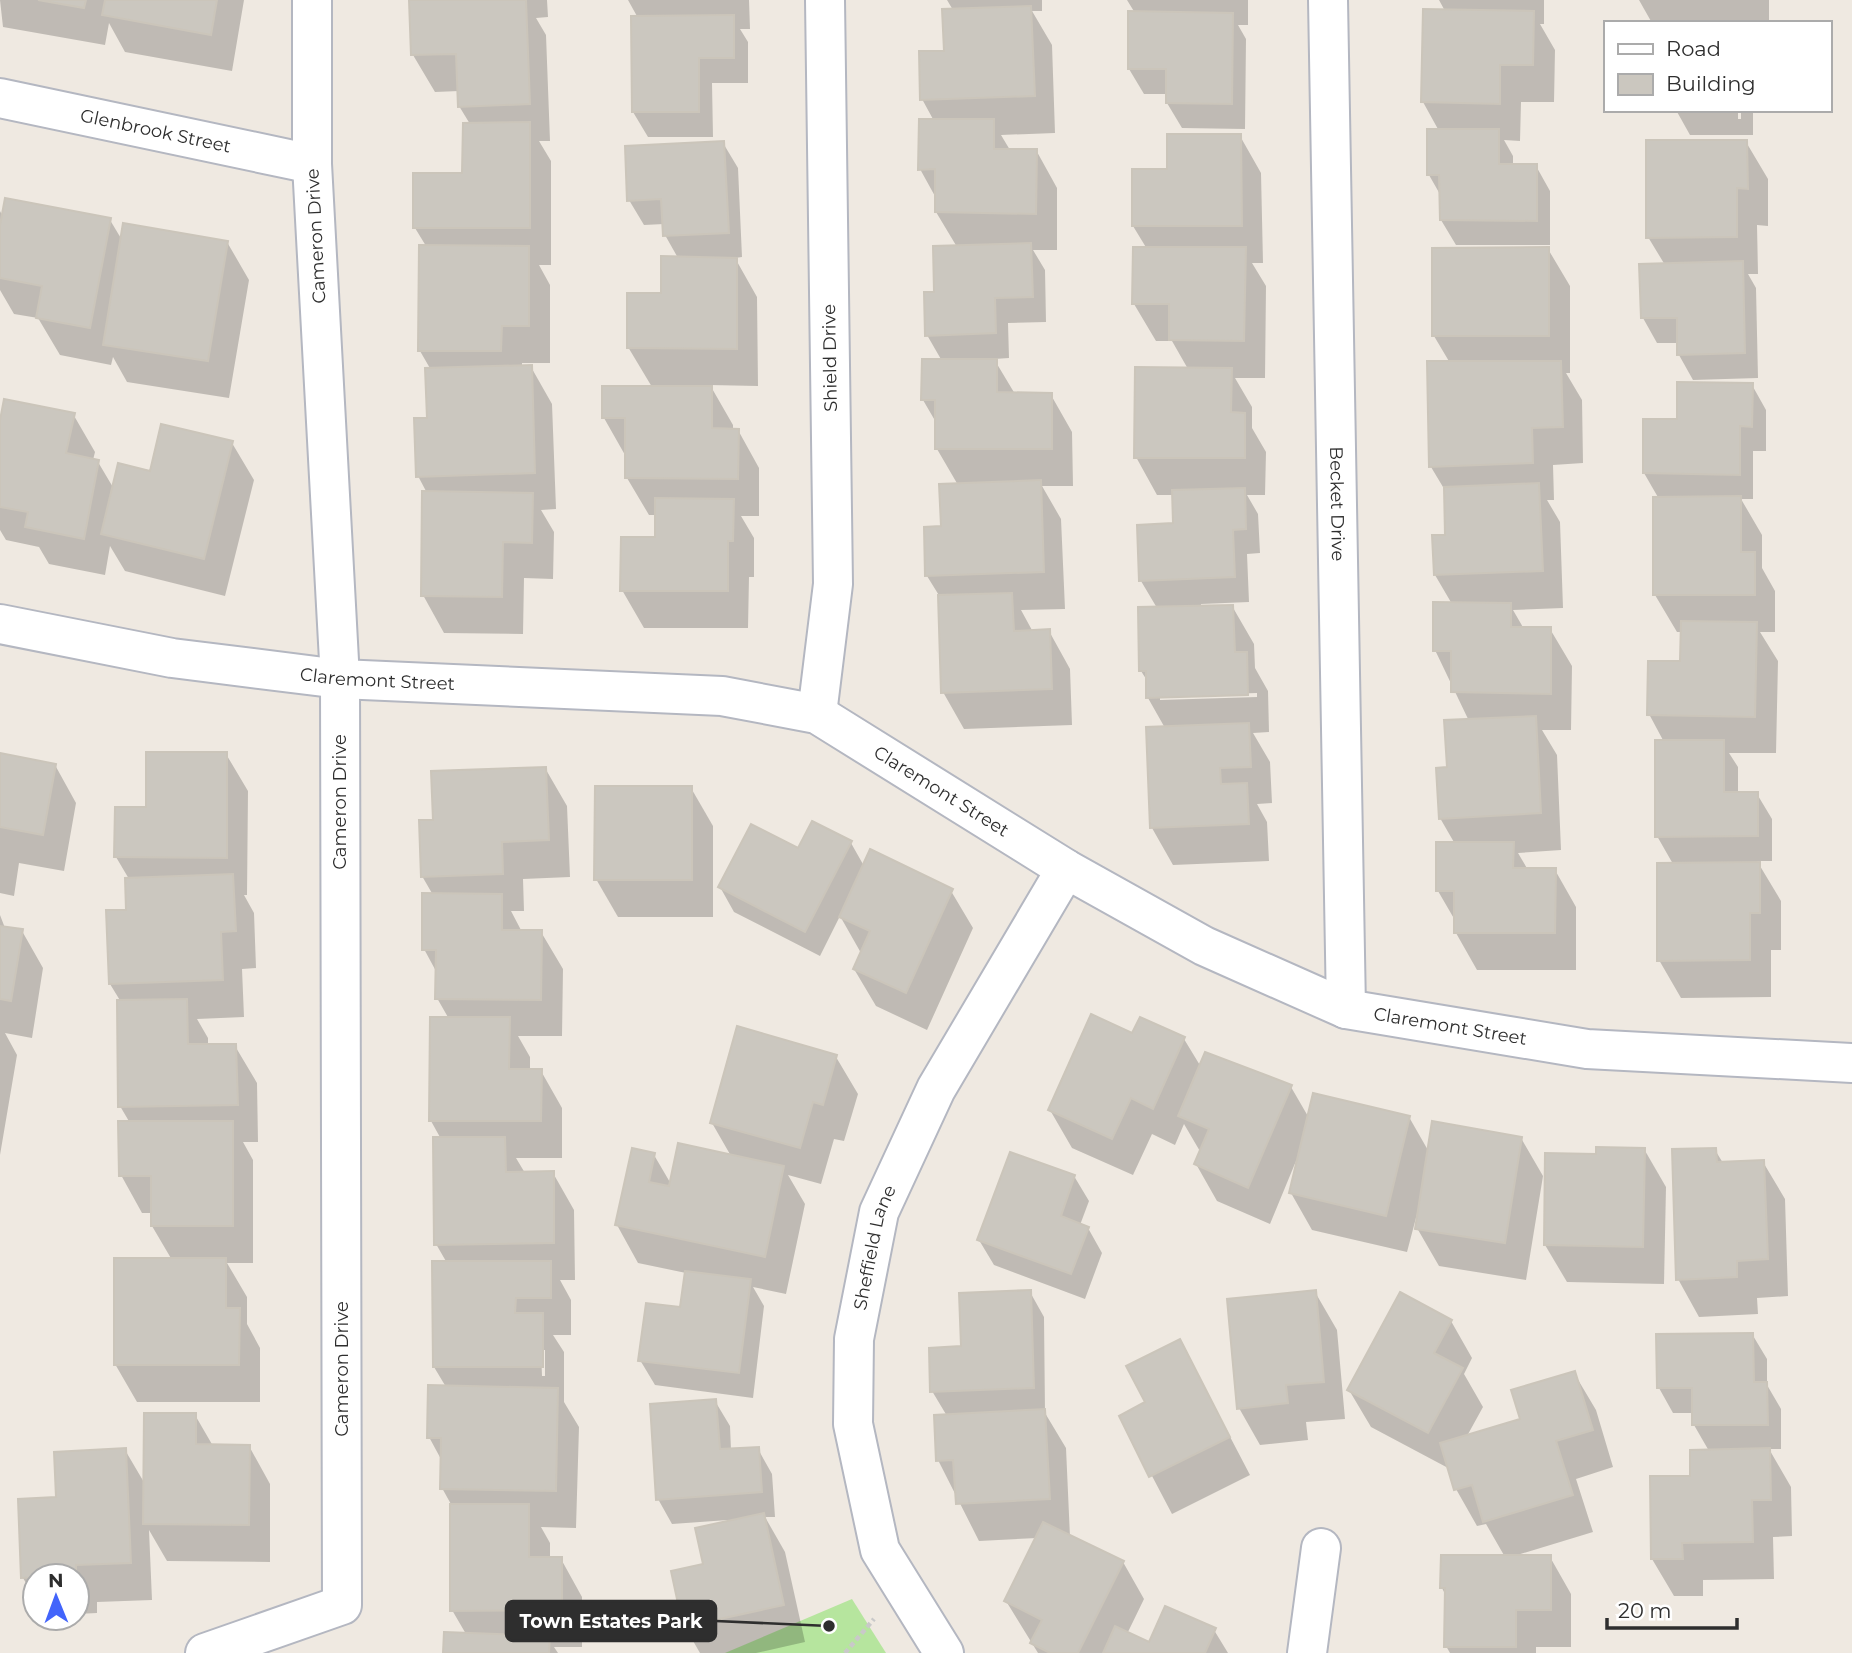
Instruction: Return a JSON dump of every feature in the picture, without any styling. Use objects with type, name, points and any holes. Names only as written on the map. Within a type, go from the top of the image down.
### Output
[{"type":"street","name":"Cameron Drive","points":[[205,1653],[342,1605],[340,679],[312,164],[312,0]]},
{"type":"street","name":"Shield Drive","points":[[817,714],[833,584],[825,0]]},
{"type":"street","name":"Becket Drive","points":[[1328,0],[1346,1009]]},
{"type":"street","name":"Glenbrook Street","points":[[0,98],[312,164]]},
{"type":"street","name":"Claremont Street","points":[[0,624],[172,659],[340,679],[722,696],[817,714],[1066,869],[1204,946],[1346,1009],[1587,1049],[1852,1063]]},
{"type":"street","name":"Sheffield Lane","points":[[944,1653],[880,1550],[853,1424],[854,1339],[879,1212],[936,1089],[1066,869]]},
{"type":"street","points":[[1307,1653],[1321,1549]]},
{"type":"green space","points":[[852,1599],[886,1653],[725,1653]]},
{"type":"building","points":[[38,0],[86,0],[84,8]]},
{"type":"building","points":[[105,0],[217,0],[211,35],[102,15]]},
{"type":"building","points":[[409,0],[526,0],[530,104],[458,107],[456,54],[411,55]]},
{"type":"building","points":[[1031,6],[1035,96],[920,100],[919,51],[944,51],[942,9]]},
{"type":"building","points":[[1423,9],[1534,11],[1533,65],[1500,65],[1500,104],[1421,102]]},
{"type":"building","points":[[1128,11],[1233,13],[1232,104],[1166,103],[1166,69],[1128,69]]},
{"type":"building","points":[[734,15],[734,58],[699,58],[699,112],[632,112],[631,16]]},
{"type":"building","points":[[919,119],[994,119],[994,149],[1037,149],[1036,214],[935,212],[935,169],[918,170]]},
{"type":"building","points":[[530,122],[530,228],[413,228],[413,173],[462,173],[463,123]]},
{"type":"building","points":[[1427,129],[1499,129],[1499,164],[1537,164],[1537,221],[1440,220],[1439,175],[1427,175]]},
{"type":"building","points":[[1167,134],[1241,134],[1242,226],[1132,226],[1132,169],[1167,169]]},
{"type":"building","points":[[1646,140],[1747,140],[1748,189],[1737,188],[1737,237],[1646,238]]},
{"type":"building","points":[[724,141],[729,233],[663,236],[661,199],[627,201],[625,146]]},
{"type":"building","points":[[5,198],[111,218],[90,328],[36,318],[42,286],[0,278],[0,225]]},
{"type":"building","points":[[123,223],[228,241],[208,361],[103,345]]},
{"type":"building","points":[[1031,243],[1033,297],[995,298],[996,333],[925,336],[924,292],[934,292],[933,246]]},
{"type":"building","points":[[419,245],[529,246],[529,326],[502,326],[501,351],[418,351]]},
{"type":"building","points":[[1133,247],[1246,247],[1244,341],[1169,340],[1169,304],[1132,304]]},
{"type":"building","points":[[1549,247],[1549,336],[1432,336],[1432,248]]},
{"type":"building","points":[[661,256],[737,258],[737,349],[627,348],[627,293],[661,293]]},
{"type":"building","points":[[1743,261],[1745,353],[1677,355],[1677,318],[1641,318],[1639,264]]},
{"type":"building","points":[[922,359],[997,359],[997,392],[1052,393],[1052,449],[935,449],[935,400],[921,400]]},
{"type":"building","points":[[1427,361],[1561,361],[1563,427],[1532,428],[1533,463],[1429,467]]},
{"type":"building","points":[[532,365],[535,473],[416,477],[414,418],[427,418],[425,368]]},
{"type":"building","points":[[1135,367],[1232,368],[1231,412],[1245,413],[1245,458],[1134,458]]},
{"type":"building","points":[[1677,382],[1753,383],[1752,427],[1740,426],[1740,475],[1643,473],[1643,419],[1677,419]]},
{"type":"building","points":[[602,386],[712,386],[712,428],[739,429],[738,479],[625,478],[625,418],[602,418]]},
{"type":"building","points":[[4,399],[75,413],[66,453],[99,460],[84,539],[25,527],[28,512],[0,507],[0,420]]},
{"type":"building","points":[[161,424],[233,441],[204,559],[101,534],[118,463],[150,471]]},
{"type":"building","points":[[1041,480],[1044,572],[925,576],[924,527],[941,526],[939,484]]},
{"type":"building","points":[[1539,483],[1543,571],[1434,575],[1432,535],[1445,535],[1444,487]]},
{"type":"building","points":[[1245,488],[1246,529],[1233,530],[1235,577],[1139,581],[1137,525],[1173,523],[1172,490]]},
{"type":"building","points":[[422,491],[533,493],[532,543],[503,542],[502,597],[421,596]]},
{"type":"building","points":[[1741,496],[1741,552],[1755,552],[1755,595],[1653,595],[1653,497]]},
{"type":"building","points":[[655,498],[734,499],[733,541],[728,541],[728,591],[620,591],[621,537],[655,537]]},
{"type":"building","points":[[1012,593],[1014,631],[1050,629],[1052,689],[941,693],[938,595]]},
{"type":"building","points":[[1433,602],[1511,603],[1511,627],[1551,627],[1551,694],[1451,692],[1451,651],[1433,651]]},
{"type":"building","points":[[1233,605],[1235,652],[1247,652],[1248,695],[1146,698],[1146,671],[1139,671],[1138,607]]},
{"type":"building","points":[[1681,621],[1757,622],[1755,717],[1647,715],[1648,661],[1680,661]]},
{"type":"building","points":[[1536,716],[1541,813],[1439,819],[1436,768],[1447,767],[1444,720]]},
{"type":"building","points":[[1249,723],[1251,767],[1220,768],[1221,784],[1247,783],[1249,824],[1150,828],[1146,727]]},
{"type":"building","points":[[1655,740],[1724,740],[1724,792],[1758,792],[1758,836],[1655,837]]},
{"type":"building","points":[[146,752],[227,752],[227,858],[114,857],[115,807],[146,807]]},
{"type":"building","points":[[0,753],[56,764],[43,835],[0,827]]},
{"type":"building","points":[[546,767],[549,840],[502,842],[503,874],[421,877],[419,820],[433,820],[431,771]]},
{"type":"building","points":[[595,786],[692,786],[692,880],[594,880]]},
{"type":"building","points":[[812,821],[852,841],[805,932],[718,887],[751,824],[798,848]]},
{"type":"building","points":[[1436,842],[1514,842],[1513,868],[1556,868],[1555,933],[1454,933],[1454,891],[1436,891]]},
{"type":"building","points":[[870,849],[953,889],[906,993],[853,969],[870,931],[839,917]]},
{"type":"building","points":[[1760,862],[1760,913],[1750,913],[1750,960],[1657,961],[1657,863]]},
{"type":"building","points":[[233,874],[236,931],[221,932],[223,980],[109,984],[106,910],[126,910],[125,878]]},
{"type":"building","points":[[422,893],[502,894],[502,930],[542,930],[541,1000],[435,999],[436,950],[422,950]]},
{"type":"building","points":[[0,926],[23,929],[11,1001],[0,999]]},
{"type":"building","points":[[187,999],[188,1044],[236,1044],[238,1105],[118,1107],[117,1000]]},
{"type":"building","points":[[1091,1014],[1132,1033],[1140,1017],[1185,1037],[1153,1109],[1131,1098],[1112,1139],[1048,1110]]},
{"type":"building","points":[[430,1017],[510,1017],[509,1069],[542,1069],[541,1121],[429,1121]]},
{"type":"building","points":[[737,1026],[837,1055],[823,1105],[813,1102],[800,1148],[710,1123]]},
{"type":"building","points":[[1205,1052],[1292,1085],[1248,1188],[1194,1164],[1209,1129],[1178,1116]]},
{"type":"building","points":[[1313,1093],[1410,1116],[1386,1216],[1289,1193]]},
{"type":"building","points":[[118,1121],[233,1121],[233,1226],[151,1226],[151,1176],[119,1176]]},
{"type":"building","points":[[1432,1121],[1522,1137],[1505,1243],[1415,1229]]},
{"type":"building","points":[[433,1137],[505,1137],[506,1172],[554,1171],[554,1243],[434,1245]]},
{"type":"building","points":[[678,1143],[784,1166],[765,1257],[615,1225],[632,1148],[655,1153],[649,1182],[669,1186]]},
{"type":"building","points":[[1596,1147],[1645,1148],[1643,1247],[1544,1245],[1545,1153],[1596,1154]]},
{"type":"building","points":[[1716,1148],[1717,1162],[1764,1160],[1768,1259],[1737,1261],[1737,1277],[1676,1280],[1672,1149]]},
{"type":"building","points":[[1010,1152],[1075,1175],[1061,1216],[1089,1227],[1071,1274],[977,1240]]},
{"type":"building","points":[[114,1258],[226,1258],[226,1308],[240,1308],[239,1365],[114,1365]]},
{"type":"building","points":[[432,1261],[551,1261],[551,1298],[516,1298],[515,1313],[543,1313],[543,1367],[433,1367]]},
{"type":"building","points":[[685,1271],[751,1279],[739,1373],[638,1361],[646,1303],[680,1307]]},
{"type":"building","points":[[1031,1290],[1034,1388],[930,1392],[929,1348],[961,1346],[959,1293]]},
{"type":"building","points":[[1316,1290],[1324,1382],[1286,1385],[1288,1403],[1237,1409],[1227,1299]]},
{"type":"building","points":[[1400,1292],[1452,1320],[1434,1353],[1463,1368],[1428,1433],[1347,1390]]},
{"type":"building","points":[[1753,1333],[1754,1382],[1767,1382],[1768,1425],[1692,1425],[1692,1388],[1657,1388],[1656,1334]]},
{"type":"building","points":[[1180,1339],[1230,1437],[1149,1477],[1119,1416],[1145,1402],[1126,1366]]},
{"type":"building","points":[[1575,1371],[1593,1430],[1556,1441],[1573,1495],[1483,1522],[1472,1485],[1454,1490],[1440,1443],[1520,1419],[1511,1390]]},
{"type":"building","points":[[428,1385],[558,1388],[556,1491],[440,1489],[441,1438],[427,1438]]},
{"type":"building","points":[[716,1399],[720,1449],[759,1447],[762,1492],[656,1500],[650,1404]]},
{"type":"building","points":[[1045,1409],[1050,1499],[956,1504],[953,1460],[936,1461],[934,1415]]},
{"type":"building","points":[[144,1413],[196,1413],[196,1444],[250,1445],[249,1525],[143,1524]]},
{"type":"building","points":[[126,1448],[131,1563],[21,1562],[21,1578],[18,1499],[56,1497],[54,1452]]},
{"type":"building","points":[[1770,1448],[1771,1500],[1752,1500],[1753,1542],[1682,1543],[1683,1559],[1651,1559],[1650,1476],[1690,1476],[1690,1450]]},
{"type":"building","points":[[450,1504],[529,1504],[529,1557],[562,1557],[562,1610],[450,1611]]},
{"type":"building","points":[[764,1513],[784,1605],[683,1627],[671,1571],[703,1564],[695,1528]]},
{"type":"building","points":[[1043,1522],[1124,1561],[1078,1653],[1050,1653],[1030,1643],[1042,1620],[1004,1601]]},
{"type":"building","points":[[1441,1555],[1551,1555],[1551,1610],[1516,1610],[1516,1647],[1444,1647],[1445,1588],[1440,1588]]},
{"type":"building","points":[[1165,1606],[1216,1628],[1205,1653],[1103,1653],[1115,1626],[1149,1642]]},
{"type":"building","points":[[444,1632],[550,1636],[549,1653],[443,1653]]},
{"type":"place","name":"Town Estates Park","points":[[829,1626]]}]
